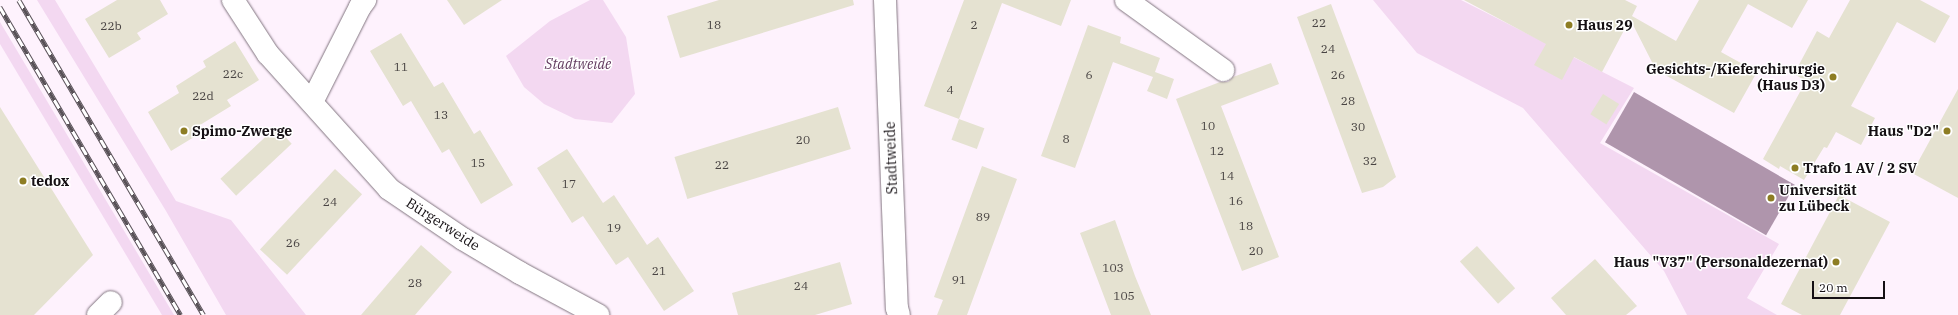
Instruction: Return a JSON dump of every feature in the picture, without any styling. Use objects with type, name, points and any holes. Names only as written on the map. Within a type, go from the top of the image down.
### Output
[{"type":"street","name":"Bürgerweide","points":[[233,0],[268,54],[390,188],[463,239],[520,273],[598,315]]},
{"type":"street","points":[[312,102],[360,7],[365,0]]},
{"type":"street","name":"Stadtweide","points":[[885,0],[897,308],[899,315]]},
{"type":"street","points":[[1126,0],[1223,70]]},
{"type":"green space","points":[[37,0],[55,0],[176,201],[231,220],[306,315],[226,315],[166,211]]},
{"type":"green space","name":"Stadtweide","points":[[590,0],[603,0],[626,37],[635,94],[612,123],[575,119],[544,104],[524,87],[506,56],[550,21]]},
{"type":"green space","points":[[1373,0],[1461,0],[1634,88],[1600,143],[1779,244],[1747,298],[1777,315],[1687,315],[1664,271],[1523,108],[1417,53]]},
{"type":"green space","points":[[0,22],[174,315],[162,315],[0,44]]},
{"type":"shaded area","points":[[1634,92],[1795,185],[1766,235],[1605,142]]},
{"type":"building","points":[[117,0],[160,0],[168,14],[137,33],[141,39],[109,58],[85,19]]},
{"type":"building","points":[[447,0],[502,0],[464,25]]},
{"type":"building","points":[[719,0],[853,0],[854,5],[680,58],[667,16]]},
{"type":"building","points":[[964,0],[1071,0],[1061,26],[1002,3],[959,119],[924,106]]},
{"type":"building","points":[[1464,0],[1625,0],[1637,6],[1632,16],[1676,41],[1699,0],[1808,0],[1792,28],[1748,4],[1721,52],[1757,72],[1734,113],[1656,70],[1630,19],[1602,72],[1574,57],[1562,80],[1534,65],[1546,44]]},
{"type":"building","name":"Gesichts-/Kieferchirurgie (Haus D3)","points":[[1850,0],[1920,0],[1950,16],[1935,43],[1897,22],[1851,106],[1875,118],[1861,145],[1836,132],[1827,148],[1824,147],[1804,180],[1780,166],[1779,169],[1763,159],[1806,81],[1794,74],[1817,31],[1829,38]]},
{"type":"building","points":[[1331,4],[1396,177],[1383,187],[1362,193],[1297,17]]},
{"type":"building","points":[[1088,25],[1121,37],[1120,43],[1160,58],[1155,72],[1174,79],[1167,99],[1147,91],[1153,77],[1113,62],[1075,168],[1041,156]]},
{"type":"building","points":[[401,33],[434,87],[443,82],[474,134],[480,130],[513,185],[481,204],[449,149],[442,153],[411,101],[403,106],[370,51]]},
{"type":"building","points":[[235,41],[259,80],[227,100],[231,106],[200,125],[204,131],[171,151],[148,112],[179,93],[176,86],[206,67],[203,61]]},
{"type":"building","points":[[1271,63],[1279,84],[1221,106],[1279,257],[1242,271],[1176,99],[1220,82],[1228,82],[1233,77]]},
{"type":"building","name":"Haus \"D2\"","points":[[1958,89],[1958,198],[1912,173]]},
{"type":"building","points":[[1603,94],[1619,104],[1606,124],[1590,114]]},
{"type":"building","name":"tedox","points":[[0,107],[93,255],[34,315],[0,315]]},
{"type":"building","points":[[838,107],[851,149],[687,199],[674,157]]},
{"type":"building","points":[[959,119],[984,128],[977,149],[951,140]]},
{"type":"building","points":[[276,127],[292,144],[236,196],[220,179]]},
{"type":"building","points":[[567,149],[603,203],[614,195],[647,245],[658,237],[694,291],[664,311],[628,257],[616,265],[583,216],[572,223],[537,168]]},
{"type":"building","points":[[982,166],[1017,179],[967,315],[937,315],[943,300],[934,297]]},
{"type":"building","points":[[335,169],[362,194],[287,275],[260,249]]},
{"type":"building","name":"Haus \"V37\" (Personaldezernat)","points":[[1839,195],[1890,222],[1840,315],[1802,315],[1781,304]]},
{"type":"building","points":[[1115,220],[1151,315],[1111,315],[1080,233]]},
{"type":"building","points":[[421,245],[452,272],[415,315],[361,315]]},
{"type":"building","points":[[1477,246],[1515,288],[1498,304],[1460,261]]},
{"type":"building","points":[[1595,259],[1637,306],[1626,315],[1566,315],[1551,298]]},
{"type":"building","points":[[840,262],[852,304],[815,315],[738,315],[732,293]]},
{"type":"railway","points":[[19,0],[204,315]]},
{"type":"railway","points":[[0,7],[181,315]]},
{"type":"place","name":"Haus 29","points":[[1569,25]]},
{"type":"place","name":"Gesichts-/Kieferchirurgie (Haus D3)","points":[[1833,77]]},
{"type":"place","name":"Spimo-Zwerge","points":[[184,131]]},
{"type":"place","name":"Haus \"D2\"","points":[[1947,131]]},
{"type":"place","name":"Trafo 1 AV / 2 SV","points":[[1795,168]]},
{"type":"place","name":"tedox","points":[[23,181]]},
{"type":"place","name":"Universität zu Lübeck","points":[[1771,198]]},
{"type":"place","name":"Haus \"V37\" (Personaldezernat)","points":[[1836,262]]}]
